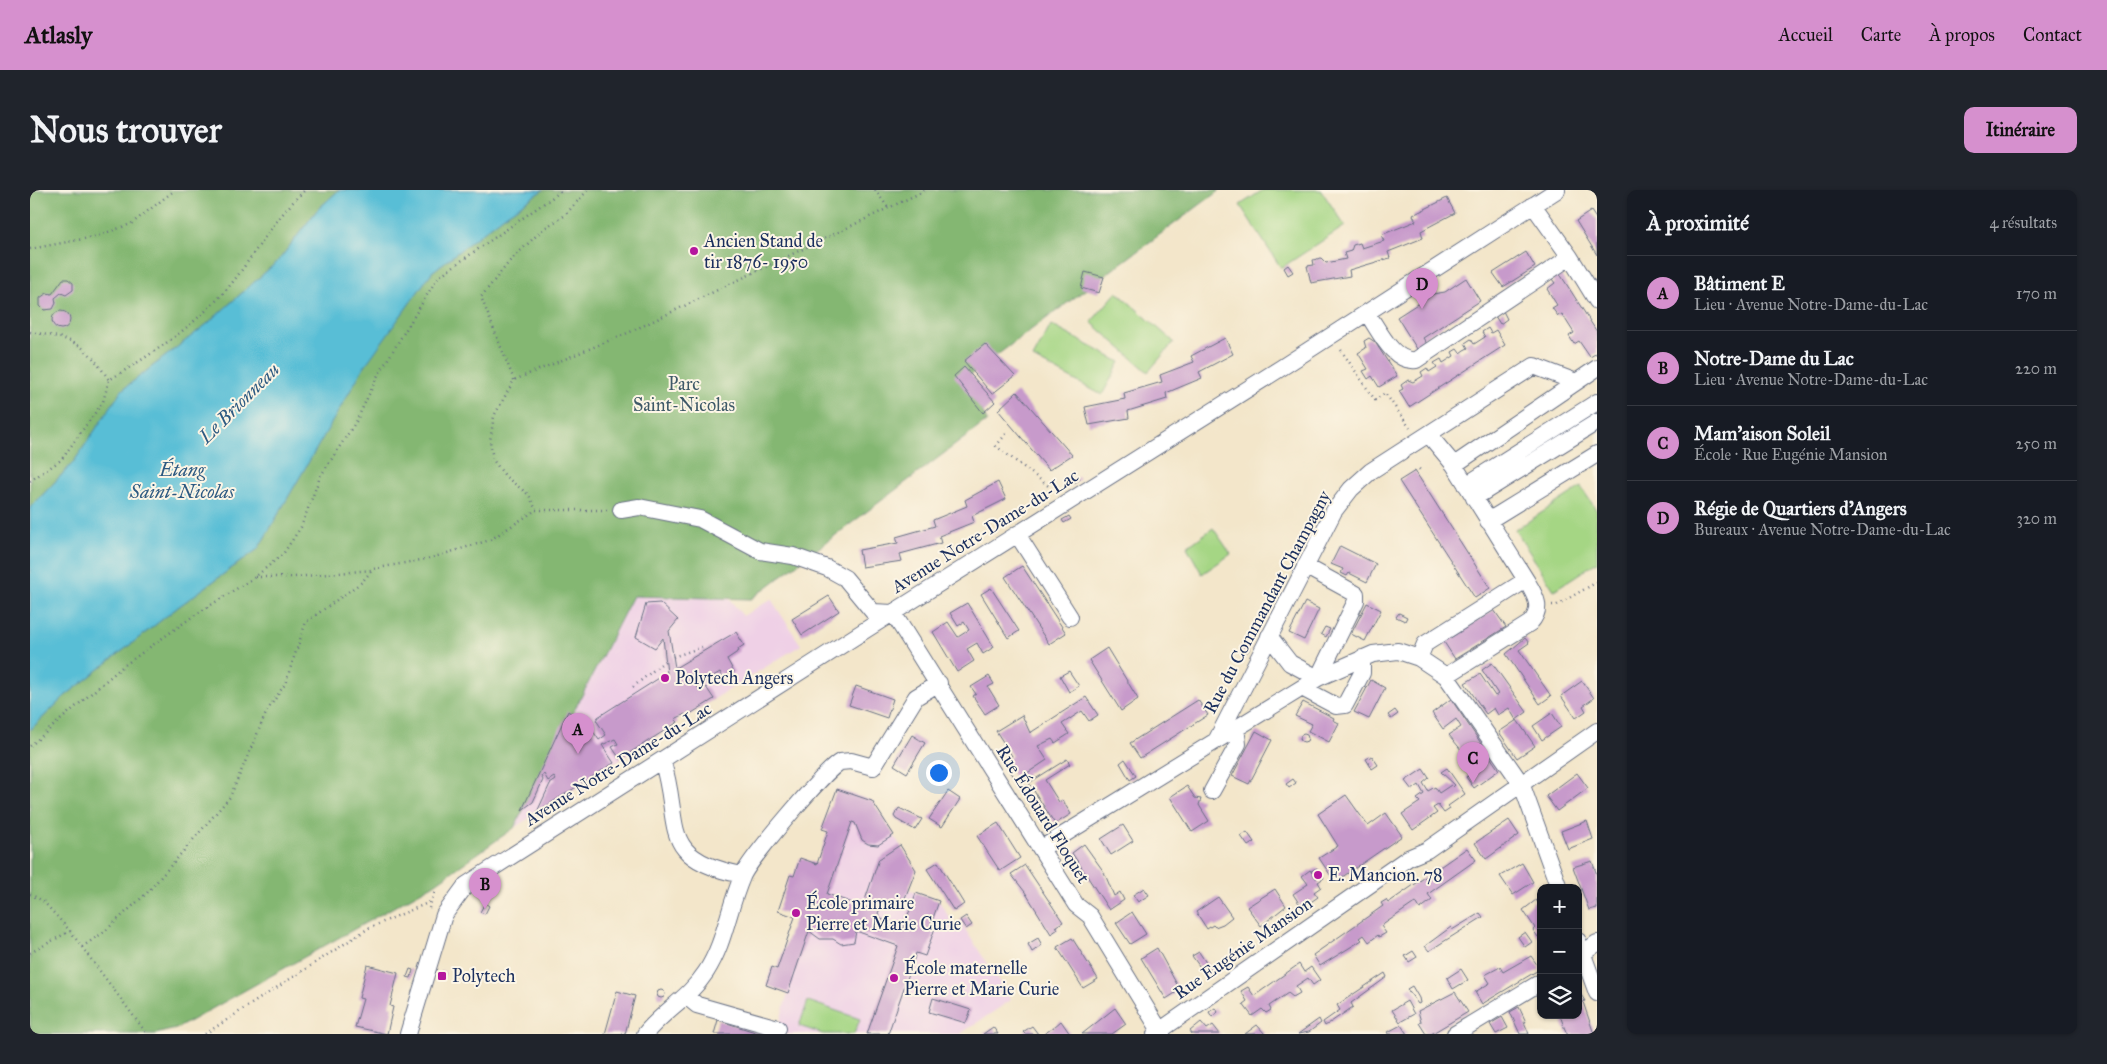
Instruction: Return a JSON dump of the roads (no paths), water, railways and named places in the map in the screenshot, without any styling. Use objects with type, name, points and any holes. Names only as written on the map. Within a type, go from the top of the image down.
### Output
[{"type":"street","name":"Avenue Notre-Dame-du-Lac","points":[[408,1034],[444,915],[466,885],[893,612],[1367,313],[1556,190]]},
{"type":"street","points":[[1533,205],[1570,257],[1597,301]]},
{"type":"street","points":[[1367,313],[1397,355],[1405,360],[1416,360],[1570,257]]},
{"type":"street","name":"Rue du Commandant Champagny","points":[[1217,739],[1268,636],[1334,511],[1351,489],[1371,471],[1421,434],[1534,366],[1576,382]]},
{"type":"street","points":[[1454,465],[1597,368]]},
{"type":"street","points":[[1470,491],[1597,402]]},
{"type":"street","points":[[1470,491],[1597,422]]},
{"type":"street","points":[[1421,434],[1454,465],[1526,580],[1542,599],[1530,623],[1446,676]]},
{"type":"street","points":[[1488,521],[1597,454]]},
{"type":"street","points":[[621,510],[640,507],[700,519],[760,551],[793,556],[827,568],[845,578],[873,612],[893,612]]},
{"type":"street","points":[[1016,534],[1070,617]]},
{"type":"street","points":[[1305,566],[1356,594],[1356,601],[1338,642],[1318,678]]},
{"type":"street","points":[[1419,658],[1425,644],[1526,580]]},
{"type":"street","name":"Rue Édouard Floquet","points":[[893,612],[1076,905],[1090,916],[1159,1033]]},
{"type":"street","points":[[1268,636],[1290,663],[1318,678]]},
{"type":"street","points":[[1042,848],[1318,678],[1373,654],[1398,651],[1419,658],[1446,676],[1520,783],[1558,884]]},
{"type":"street","points":[[1302,688],[1336,706],[1345,705],[1362,673],[1362,658]]},
{"type":"street","points":[[645,1034],[660,1017],[686,996],[705,973],[719,947],[742,875],[834,765],[845,760],[873,767],[916,697],[938,683]]},
{"type":"street","points":[[1212,790],[1238,744],[1236,727]]},
{"type":"street","name":"Rue Eugénie Mansion","points":[[1159,1033],[1400,863],[1427,850],[1520,783],[1597,731]]},
{"type":"street","points":[[662,760],[669,781],[671,816],[678,840],[690,856],[706,866],[742,875]]},
{"type":"street","points":[[1582,950],[1597,943]]},
{"type":"street","points":[[1582,956],[1597,993]]},
{"type":"street","points":[[1454,1034],[1537,984]]},
{"type":"street","points":[[686,996],[697,1005],[778,1028]]},
{"type":"water","name":"Étang Saint-Nicolas","points":[[339,190],[543,190],[504,216],[432,272],[364,367],[258,549],[178,607],[65,696],[30,730],[30,508],[73,463],[122,390],[207,324],[279,260],[317,210]]},
{"type":"place","name":"Ancien Stand de tir 1876- 1950","points":[[694,251]]},
{"type":"place","name":"Régie de Quartiers d’Angers","points":[[1422,309]]},
{"type":"place","name":"Polytech Angers","points":[[665,678]]},
{"type":"place","name":"Bâtiment E","points":[[578,754]]},
{"type":"place","name":"Mam'aison Soleil","points":[[1473,783]]},
{"type":"place","name":"E. Mancion. 78","points":[[1318,875]]},
{"type":"place","name":"Notre-Dame du Lac","points":[[485,909]]},
{"type":"place","name":"École primaire Pierre et Marie Curie","points":[[796,913]]},
{"type":"place","name":"Polytech","points":[[442,976]]},
{"type":"place","name":"École maternelle Pierre et Marie Curie","points":[[894,978]]},
{"type":"park label","name":"Parc Saint-Nicolas","points":[[684,394]]},
{"type":"water label","name":"Le Brionneau","points":[[239,403]]}]
